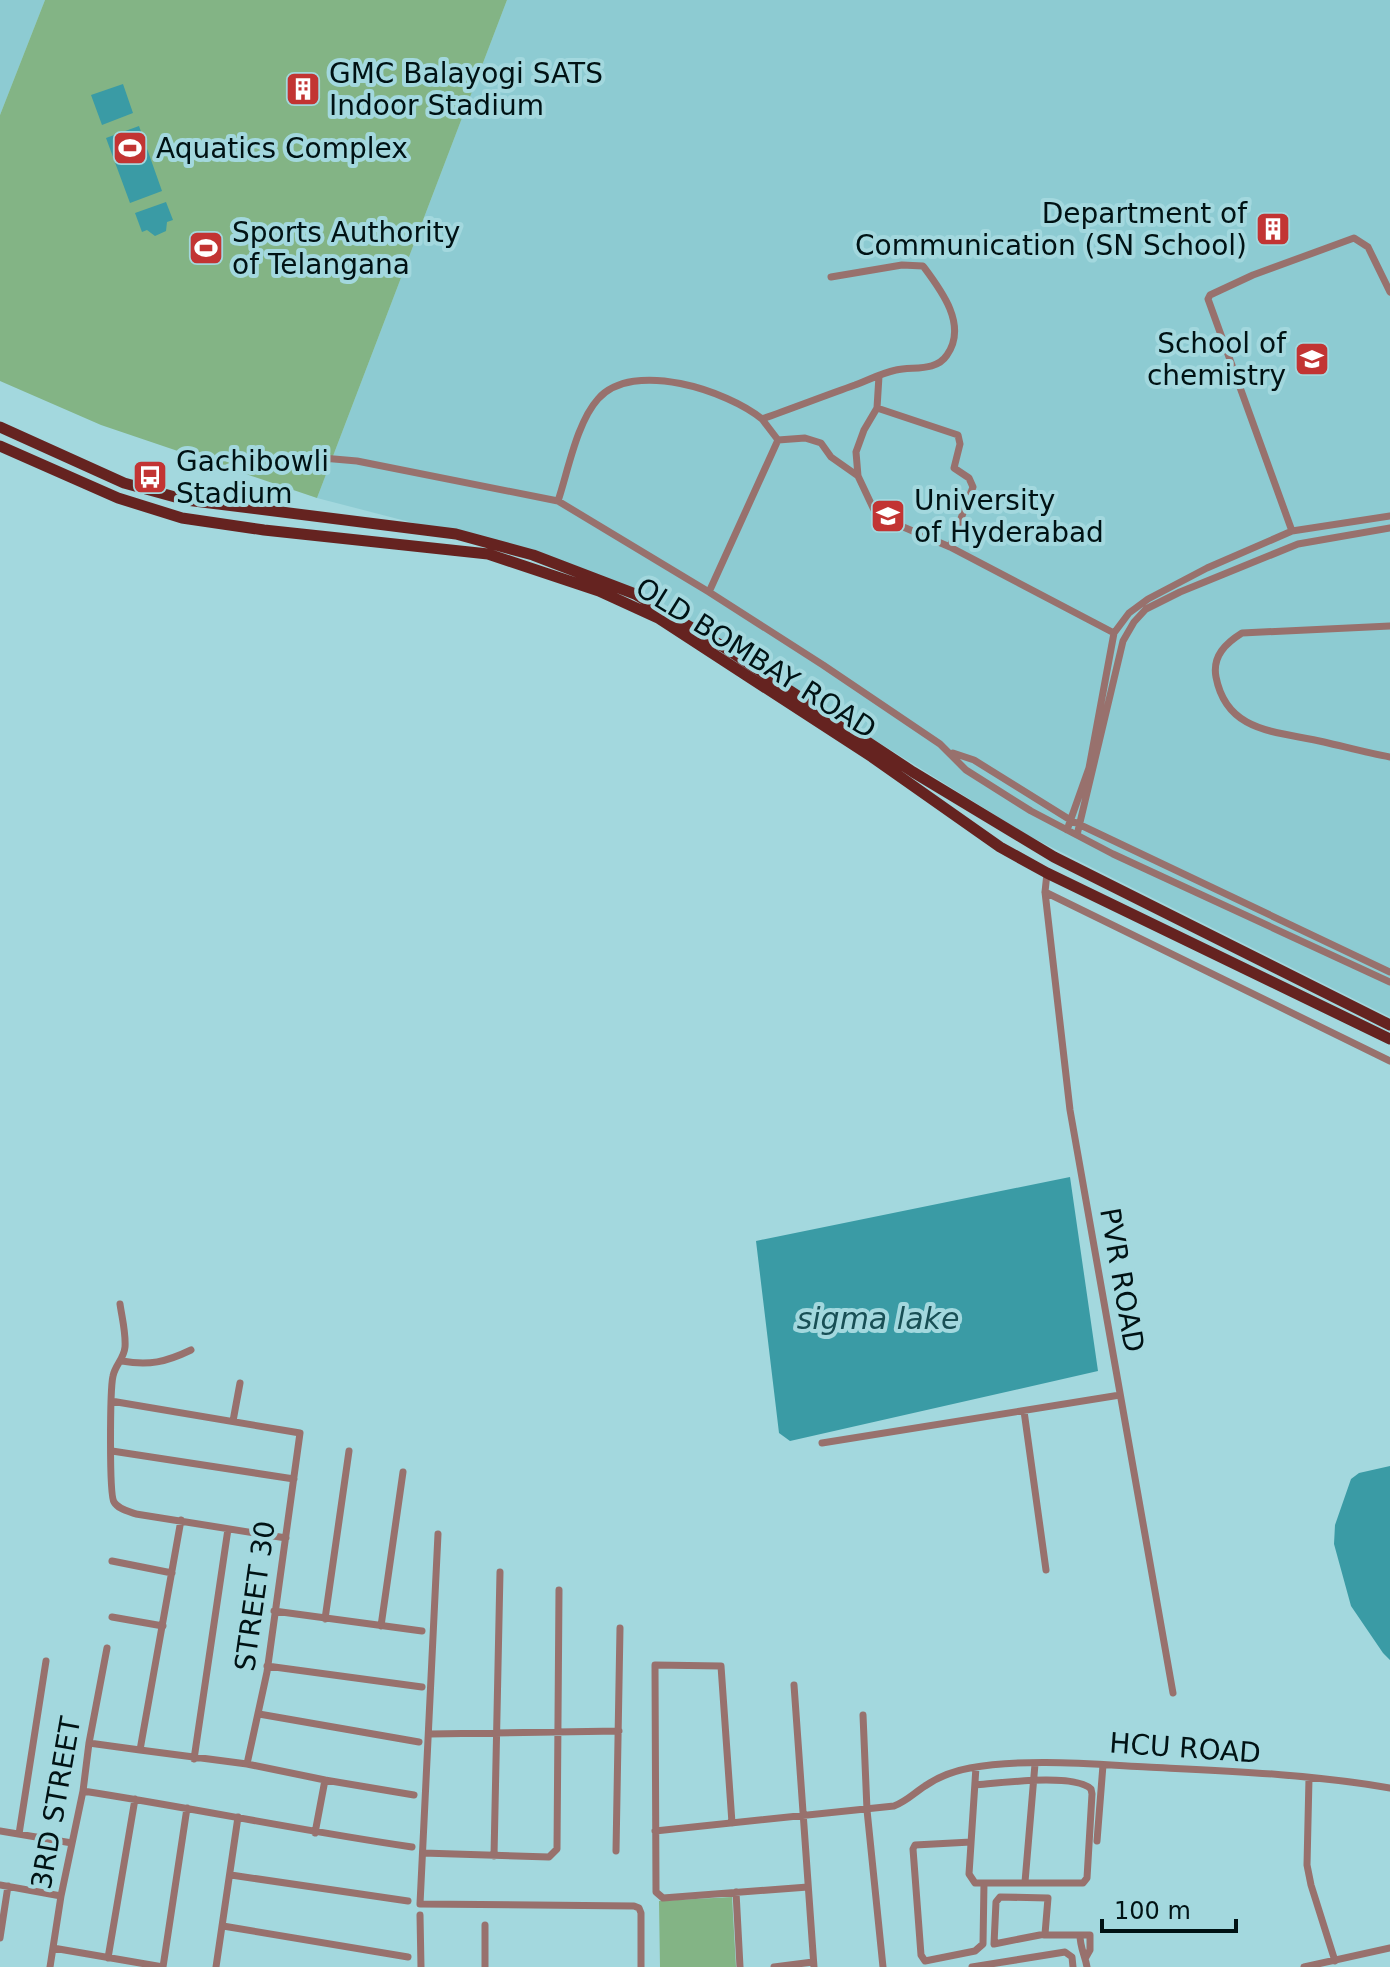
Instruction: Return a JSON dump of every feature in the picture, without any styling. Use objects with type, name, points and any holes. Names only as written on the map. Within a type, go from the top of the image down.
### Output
[{"type":"main road","name":"OLD BOMBAY ROAD","points":[[0,427],[124,483],[186,500],[456,534],[533,555],[635,594],[722,646],[913,772],[1054,857],[1390,1025]]},
{"type":"main road","name":"OLD BOMBAY ROAD","points":[[0,446],[118,498],[182,518],[488,554],[599,591],[658,618],[872,757],[1000,847],[1047,873],[1390,1039]]},
{"type":"street","points":[[1292,531],[1208,299],[1210,295],[1253,275],[1354,238],[1368,247],[1390,292]]},
{"type":"street","points":[[762,419],[896,369],[923,368],[942,362],[949,353],[953,316],[948,301],[923,266],[918,264],[831,277]]},
{"type":"street","points":[[879,376],[877,408],[856,452],[858,476],[875,512],[950,547],[1114,633]]},
{"type":"street","points":[[558,501],[583,423],[598,398],[619,384],[648,379],[714,391],[745,406],[762,419],[778,440]]},
{"type":"street","points":[[877,408],[958,435],[960,444],[954,468],[969,478],[973,487],[950,547]]},
{"type":"street","points":[[778,440],[805,438],[821,443],[831,457],[858,476]]},
{"type":"street","points":[[709,592],[778,440]]},
{"type":"street","points":[[311,457],[357,461],[558,501],[709,592],[951,752],[974,760],[1072,821],[1390,972]]},
{"type":"street","points":[[1067,830],[1089,768],[1114,633],[1129,613],[1157,594],[1207,568],[1292,531],[1390,516]]},
{"type":"street","points":[[1077,835],[1123,641],[1146,609],[1298,544],[1390,528]]},
{"type":"street","points":[[1390,626],[1242,633],[1227,642],[1214,667],[1219,688],[1233,712],[1244,721],[1278,734],[1390,757]]},
{"type":"street","points":[[951,752],[966,770],[1067,830],[1390,982]]},
{"type":"street","name":"PVR ROAD","points":[[1047,873],[1045,892],[1070,1110],[1173,1693]]},
{"type":"street","points":[[1045,892],[1390,1061]]},
{"type":"street","points":[[120,1304],[125,1339],[122,1361],[113,1374],[111,1401],[110,1485],[114,1501],[136,1514],[286,1538]]},
{"type":"street","points":[[122,1361],[159,1363],[191,1350]]},
{"type":"street","points":[[111,1401],[233,1421],[240,1383]]},
{"type":"street","points":[[822,1443],[1120,1395]]},
{"type":"street","points":[[1024,1411],[1046,1570]]},
{"type":"street","name":"STREET 30","points":[[233,1421],[300,1433],[267,1666],[247,1764]]},
{"type":"street","points":[[112,1451],[294,1479]]},
{"type":"street","points":[[325,1619],[349,1451]]},
{"type":"street","points":[[381,1626],[403,1472]]},
{"type":"street","points":[[140,1750],[181,1520]]},
{"type":"street","points":[[194,1759],[228,1529]]},
{"type":"street","points":[[438,1534],[420,1904],[639,1908],[641,1967]]},
{"type":"street","points":[[112,1561],[172,1573]]},
{"type":"street","points":[[494,1856],[500,1572]]},
{"type":"street","points":[[423,1853],[549,1857],[557,1849],[559,1590]]},
{"type":"street","points":[[274,1611],[422,1631]]},
{"type":"street","points":[[112,1617],[163,1626]]},
{"type":"street","points":[[616,1851],[620,1628]]},
{"type":"street","name":"3RD STREET","points":[[50,1967],[107,1648]]},
{"type":"street","points":[[19,1834],[46,1661]]},
{"type":"street","points":[[732,1823],[721,1666],[655,1665],[656,1892],[663,1898],[808,1887]]},
{"type":"street","points":[[267,1666],[422,1687]]},
{"type":"street","points":[[774,1967],[814,1964],[794,1685]]},
{"type":"street","points":[[259,1714],[419,1742]]},
{"type":"street","points":[[863,1715],[867,1810],[883,1967]]},
{"type":"street","points":[[430,1734],[619,1731]]},
{"type":"street","points":[[89,1743],[247,1764],[414,1795]]},
{"type":"street","points":[[1025,1882],[1035,1764]]},
{"type":"street","points":[[1097,1841],[1103,1765]]},
{"type":"street","name":"HCU ROAD","points":[[655,1831],[867,1810],[906,1801],[939,1778],[976,1767],[1103,1765],[1349,1780],[1390,1788]]},
{"type":"street","points":[[975,1785],[1033,1780],[1083,1783],[1091,1789],[1087,1878],[1078,1884],[975,1883],[970,1879],[971,1842],[976,1767]]},
{"type":"street","points":[[1309,1778],[1307,1865],[1335,1961]]},
{"type":"street","points":[[315,1833],[325,1780]]},
{"type":"street","points":[[83,1791],[315,1833],[412,1847]]},
{"type":"street","points":[[108,1958],[135,1799]]},
{"type":"street","points":[[53,1948],[163,1967],[187,1808]]},
{"type":"street","points":[[216,1967],[238,1817]]},
{"type":"street","points":[[0,1831],[72,1843]]},
{"type":"street","points":[[971,1842],[915,1845],[913,1849],[923,1960],[980,1949],[983,1944],[984,1883]]},
{"type":"street","points":[[231,1875],[408,1901]]},
{"type":"street","points":[[0,1938],[4,1885],[61,1896]]},
{"type":"street","points":[[736,1892],[740,1967]]},
{"type":"street","points":[[1044,1935],[1048,1898],[997,1899],[994,1944],[1044,1935],[1090,1935],[1090,1950],[1086,1957]]},
{"type":"street","points":[[420,1915],[421,1967]]},
{"type":"street","points":[[485,1925],[485,1967]]},
{"type":"street","points":[[223,1926],[408,1957]]},
{"type":"street","points":[[1080,1935],[1080,1949],[1086,1957],[1087,1967]]},
{"type":"street","points":[[1304,1967],[1390,1948]]},
{"type":"street","points":[[972,1967],[1065,1952],[1072,1957],[1073,1967]]},
{"type":"shaded area","points":[[0,0],[45,0],[0,115]]},
{"type":"shaded area","name":"University of Hyderabad","points":[[507,0],[1390,0],[1390,1017],[1029,836],[664,609],[604,581],[456,534],[317,498]]},
{"type":"green space","name":"Sports Authority of Telangana","points":[[45,0],[507,0],[317,498],[101,425],[0,381],[0,115]]},
{"type":"green space","points":[[732,1897],[736,1967],[660,1967],[659,1901]]},
{"type":"water","points":[[123,84],[133,113],[102,125],[91,95]]},
{"type":"water","points":[[139,126],[162,191],[130,203],[106,138]]},
{"type":"water","points":[[166,202],[173,220],[167,222],[166,231],[155,236],[147,230],[142,232],[135,213]]},
{"type":"water","name":"sigma lake","points":[[1070,1177],[1098,1371],[790,1441],[779,1433],[756,1241]]},
{"type":"water","points":[[1390,1466],[1390,1660],[1351,1606],[1334,1544],[1335,1525],[1351,1479],[1359,1473]]},
{"type":"place","name":"GMC Balayogi SATS Indoor Stadium","points":[[303,89]]},
{"type":"place","name":"Aquatics Complex","points":[[130,148]]},
{"type":"place","name":"Department of Communication (SN School)","points":[[1273,229]]},
{"type":"place","name":"Sports Authority of Telangana","points":[[206,248]]},
{"type":"place","name":"School of chemistry","points":[[1312,359]]},
{"type":"place","name":"Gachibowli Stadium","points":[[150,477]]},
{"type":"place","name":"University of Hyderabad","points":[[888,516]]}]
